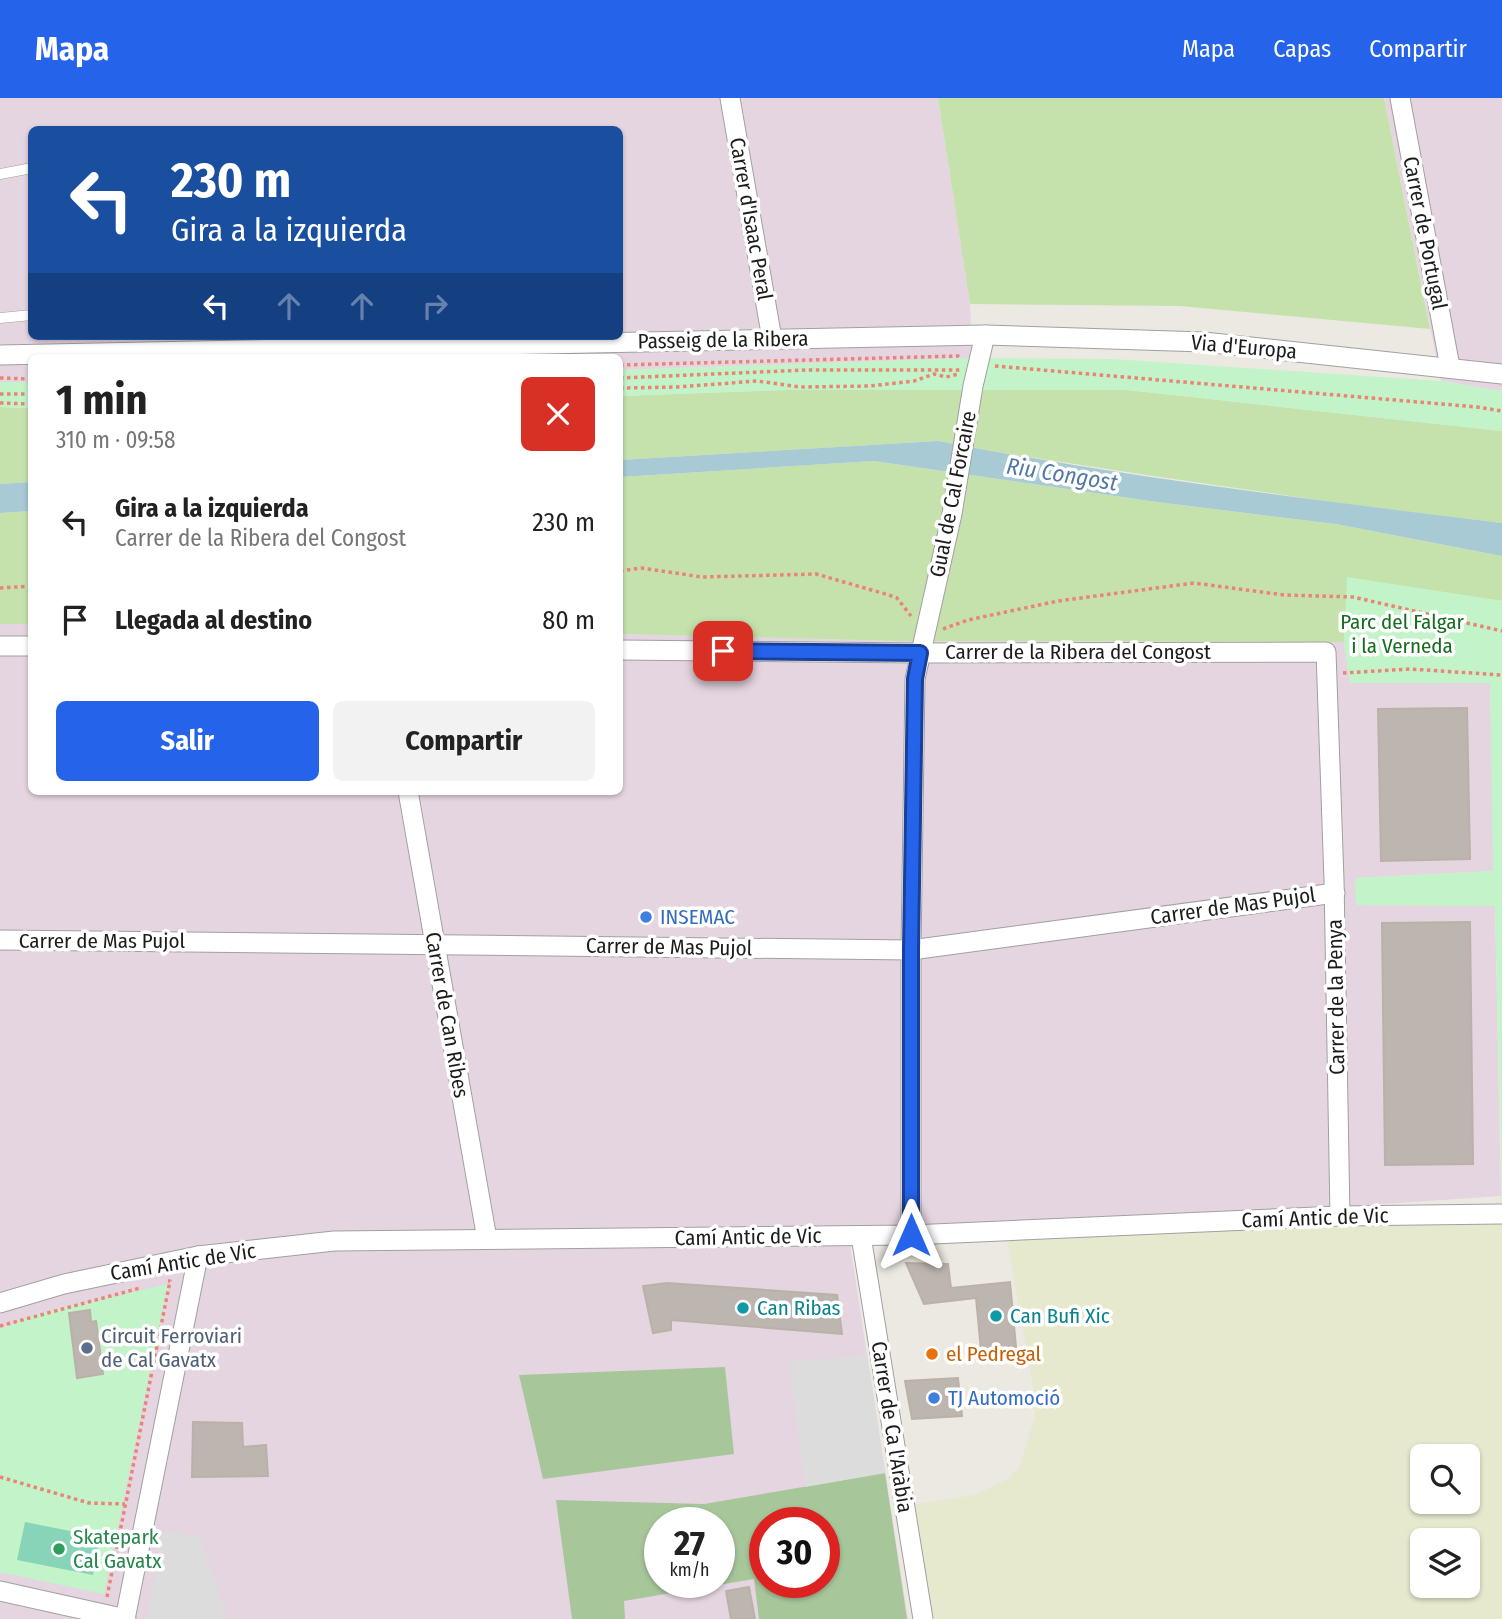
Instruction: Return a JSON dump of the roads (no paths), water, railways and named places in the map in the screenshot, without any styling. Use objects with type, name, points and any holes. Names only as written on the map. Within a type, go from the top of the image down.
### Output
[{"type":"street","name":"Carrer d'Isaac Peral","points":[[730,98],[772,339]]},
{"type":"street","name":"Carrer de Portugal","points":[[1400,98],[1450,367]]},
{"type":"street","name":"Passeig de la Ribera","points":[[0,355],[131,349],[985,335]]},
{"type":"street","name":"Via d'Europa","points":[[985,335],[1204,342],[1502,374]]},
{"type":"street","name":"Gual de Cal Forcaire","points":[[911,1235],[915,679],[952,514],[985,335]]},
{"type":"street","name":"Carrer de la Ribera del Congost","points":[[623,650],[922,644],[1326,652]]},
{"type":"street","points":[[0,646],[28,646]]},
{"type":"street","name":"Carrer de la Penya","points":[[1326,652],[1335,893],[1340,1216]]},
{"type":"street","name":"Carrer de Can Ribes","points":[[409,795],[487,1239]]},
{"type":"street","name":"Carrer de Mas Pujol","points":[[0,940],[911,950],[1335,893]]},
{"type":"street","name":"Camí Antic de Vic","points":[[0,1303],[64,1284],[198,1256],[334,1241],[911,1235],[1340,1216],[1502,1214]]},
{"type":"street","name":"Carrer de Ca l'Aràbia","points":[[861,1236],[923,1619]]},
{"type":"street","points":[[0,1591],[125,1619],[198,1256]]},
{"type":"lane","points":[[0,174],[28,169]]},
{"type":"lane","points":[[0,318],[28,315]]},
{"type":"lane","points":[[125,1619],[132,1619]]},
{"type":"water","name":"Riu Congost","points":[[938,441],[1148,477],[1502,523],[1502,556],[1336,524],[1157,502],[874,461],[623,477],[623,460]]},
{"type":"water","points":[[28,482],[28,511],[0,513],[0,484]]},
{"type":"place","name":"INSEMAC","points":[[646,917]]},
{"type":"place","name":"Can Ribas","points":[[743,1308]]},
{"type":"place","name":"Can Bufi Xic","points":[[996,1316]]},
{"type":"place","name":"Circuit Ferroviari de Cal Gavatx","points":[[87,1348]]},
{"type":"place","name":"el Pedregal","points":[[932,1354]]},
{"type":"place","name":"TJ Automoció","points":[[934,1398]]},
{"type":"place","name":"Skatepark Cal Gavatx","points":[[59,1549]]},
{"type":"park label","name":"Parc del Falgar i la Verneda","points":[[1402,634]]}]
